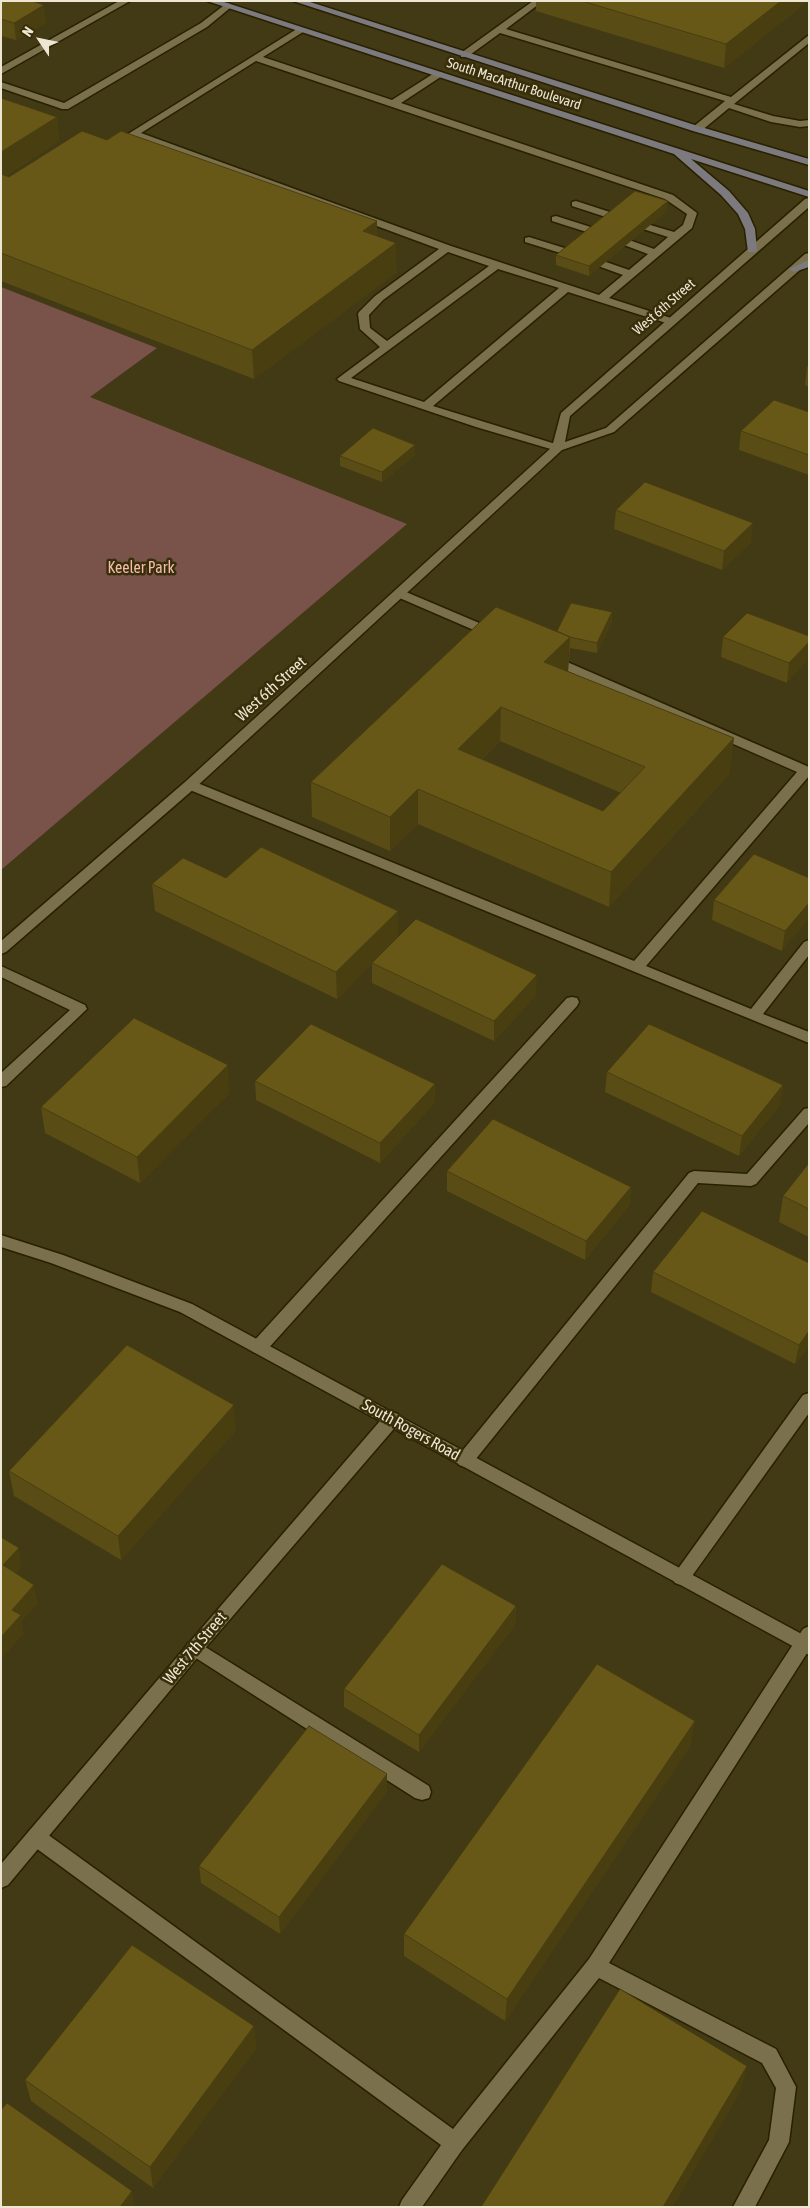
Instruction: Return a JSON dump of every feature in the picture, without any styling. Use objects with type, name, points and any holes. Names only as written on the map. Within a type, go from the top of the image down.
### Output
[{"type":"main road","name":"South MacArthur Boulevard","points":[[210,1],[231,4],[300,30],[809,194]]},
{"type":"main road","name":"South MacArthur Boulevard","points":[[296,1],[697,129],[809,162]]},
{"type":"main road","points":[[439,74],[464,55]]},
{"type":"main road","points":[[674,149],[725,193],[743,213],[750,229],[752,250]]},
{"type":"main road","points":[[794,269],[809,263]]},
{"type":"street","points":[[1,71],[126,1]]},
{"type":"street","points":[[464,55],[539,1]]},
{"type":"street","points":[[1,85],[65,106],[204,25],[231,4]]},
{"type":"street","points":[[300,30],[133,134],[448,248],[670,321]]},
{"type":"street","points":[[499,30],[729,102],[771,119],[800,124],[809,123]]},
{"type":"street","points":[[697,129],[809,38]]},
{"type":"street","points":[[256,58],[669,197],[692,213],[688,226],[602,298]]},
{"type":"street","points":[[393,104],[439,74]]},
{"type":"street","name":"West 6th Street","points":[[558,448],[565,415],[809,201]]},
{"type":"street","points":[[576,204],[614,217]]},
{"type":"street","points":[[556,219],[596,232]]},
{"type":"street","points":[[647,227],[676,236]]},
{"type":"street","points":[[529,240],[570,253]]},
{"type":"street","points":[[628,243],[656,252]]},
{"type":"street","points":[[387,347],[365,329],[363,314],[378,298],[448,248]]},
{"type":"street","name":"West 6th Street","points":[[1,949],[190,785],[558,448],[610,430],[809,256]]},
{"type":"street","points":[[497,264],[343,379],[558,448]]},
{"type":"street","points":[[602,264],[631,274]]},
{"type":"street","points":[[426,407],[567,287]]},
{"type":"street","points":[[399,593],[504,638]]},
{"type":"street","points":[[538,654],[807,772],[637,967]]},
{"type":"street","points":[[190,785],[809,1038]]},
{"type":"street","points":[[754,1015],[809,945]]},
{"type":"street","points":[[1,971],[80,1009],[3,1077]]},
{"type":"street","points":[[259,1346],[572,1002]]},
{"type":"street","points":[[465,1460],[694,1178],[751,1180],[809,1113]]},
{"type":"street","name":"South Rogers Road","points":[[1,1241],[57,1259],[186,1308],[259,1346],[681,1578],[807,1642]]},
{"type":"street","points":[[681,1578],[809,1400]]},
{"type":"street","name":"West 7th Street","points":[[1,1879],[194,1648],[392,1419]]},
{"type":"street","points":[[409,2207],[455,2143],[596,1966],[807,1642]]},
{"type":"street","points":[[194,1648],[422,1792]]},
{"type":"street","points":[[36,1837],[455,2143]]},
{"type":"street","points":[[596,1966],[769,2056],[786,2087],[779,2142],[743,2207]]},
{"type":"green space","name":"Keeler Park","points":[[1,287],[157,348],[90,397],[407,524],[1,870]]},
{"type":"building","points":[[1,1],[32,1],[44,5],[14,23],[1,19]]},
{"type":"building","points":[[582,1],[781,1],[726,44]]},
{"type":"building","points":[[1,98],[57,117],[1,152]]},
{"type":"building","points":[[82,131],[107,140],[121,131],[377,221],[363,231],[396,243],[252,350],[1,253],[1,174],[9,177]]},
{"type":"building","points":[[635,191],[668,201],[589,266],[556,255]]},
{"type":"building","points":[[774,400],[809,412],[809,455],[741,431]]},
{"type":"building","points":[[373,428],[415,445],[382,472],[340,456]]},
{"type":"building","points":[[645,482],[753,523],[724,551],[616,510]]},
{"type":"building","points":[[571,603],[612,612],[597,643],[570,637],[557,631]]},
{"type":"building","points":[[496,607],[570,637],[544,662],[734,738],[611,872],[418,789],[390,817],[311,782]],"holes":[[[501,707],[645,767],[603,811],[458,749]]]},
{"type":"building","points":[[747,613],[809,636],[809,642],[789,663],[723,637]]},
{"type":"building","points":[[261,847],[398,911],[336,972],[152,884],[183,858],[226,878]]},
{"type":"building","points":[[754,854],[809,878],[809,903],[785,931],[714,900]]},
{"type":"building","points":[[416,919],[537,975],[494,1021],[372,963]]},
{"type":"building","points":[[134,1018],[228,1065],[137,1157],[41,1107]]},
{"type":"building","points":[[311,1024],[435,1084],[380,1143],[255,1081]]},
{"type":"building","points":[[649,1024],[783,1085],[742,1136],[607,1072]]},
{"type":"building","points":[[493,1119],[631,1187],[586,1241],[447,1171]]},
{"type":"building","points":[[809,1163],[809,1209],[783,1196]]},
{"type":"building","points":[[702,1211],[809,1263],[809,1331],[799,1345],[653,1272]]},
{"type":"building","points":[[127,1345],[234,1405],[118,1536],[9,1471]]},
{"type":"building","points":[[1,1537],[19,1548],[3,1565],[34,1585],[12,1610],[21,1615],[1,1637]]},
{"type":"building","points":[[442,1564],[516,1606],[419,1735],[344,1689]]},
{"type":"building","points":[[597,1664],[695,1721],[507,1999],[404,1934]]},
{"type":"building","points":[[309,1726],[387,1774],[279,1917],[199,1866]]},
{"type":"building","points":[[132,1945],[254,2026],[150,2167],[25,2080]]},
{"type":"building","points":[[620,1989],[747,2066],[663,2207],[481,2207]]},
{"type":"building","points":[[7,2103],[132,2191],[120,2207],[1,2207],[1,2110]]}]
